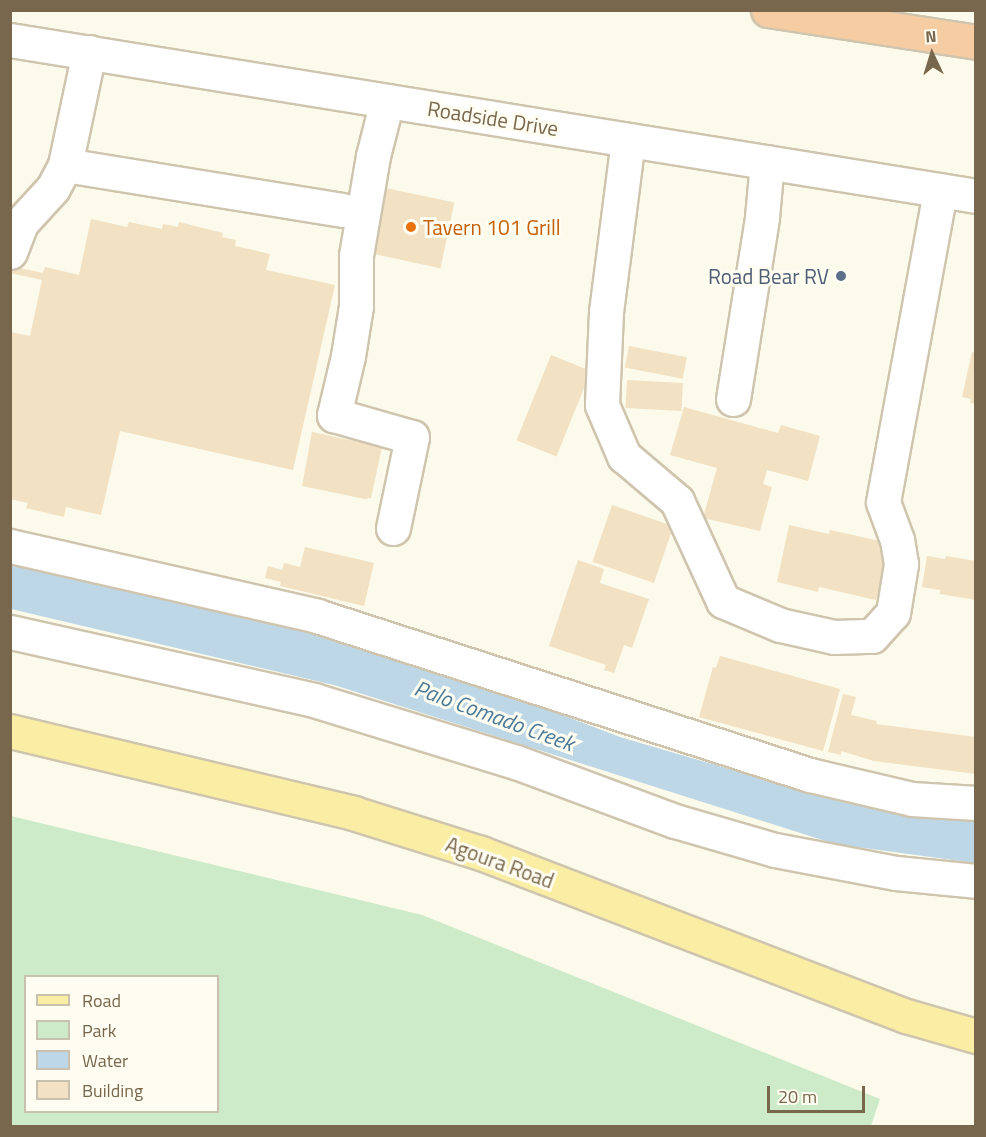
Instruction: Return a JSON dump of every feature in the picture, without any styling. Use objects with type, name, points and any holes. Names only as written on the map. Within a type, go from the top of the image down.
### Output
[{"type":"highway","points":[[768,10],[975,42]]},
{"type":"main road","name":"Agoura Road","points":[[10,731],[353,813],[481,854],[906,1016],[975,1036]]},
{"type":"street","name":"Roadside Drive","points":[[10,40],[975,196]]},
{"type":"street","points":[[10,252],[21,223],[53,188],[65,165],[89,52]]},
{"type":"street","points":[[387,101],[373,156],[356,255],[356,306],[348,356],[334,414],[412,437],[393,528]]},
{"type":"street","points":[[628,140],[606,312],[602,405],[624,456],[677,501],[723,601],[780,625],[834,637],[872,636],[893,613],[901,564],[897,540],[883,502],[940,190]]},
{"type":"street","points":[[733,399],[762,218],[767,162]]},
{"type":"street","points":[[65,165],[342,210]]},
{"type":"street","points":[[10,546],[317,616],[810,775],[912,800],[975,803]]},
{"type":"street","points":[[10,632],[314,700],[516,762],[675,821],[775,850],[896,873],[975,881]]},
{"type":"green space","points":[[11,816],[422,915],[880,1099],[871,1126],[11,1126]]},
{"type":"water","name":"Palo Comado Creek","points":[[11,565],[342,640],[620,737],[845,803],[975,820],[975,863],[835,844],[334,685],[11,609]]},
{"type":"building","name":"Tavern 101 Grill","points":[[381,187],[454,203],[440,268],[367,253]]},
{"type":"building","points":[[91,219],[127,227],[129,222],[162,229],[163,224],[178,227],[179,222],[223,233],[222,237],[236,240],[235,246],[270,254],[266,270],[335,285],[293,470],[120,431],[101,515],[66,507],[64,517],[26,508],[28,503],[10,499],[10,332],[30,336],[42,280],[10,273],[10,266],[43,273],[45,267],[79,275]]},
{"type":"building","points":[[629,346],[687,357],[683,379],[625,368]]},
{"type":"building","points":[[972,352],[976,353],[976,404],[970,403],[971,399],[962,397]]},
{"type":"building","points":[[551,355],[591,371],[556,456],[517,440]]},
{"type":"building","points":[[627,380],[683,383],[681,411],[626,408]]},
{"type":"building","points":[[684,407],[778,433],[781,425],[820,436],[808,481],[767,470],[763,484],[772,487],[760,531],[703,518],[717,468],[670,455]]},
{"type":"building","points":[[312,432],[382,447],[371,498],[365,499],[302,486]]},
{"type":"building","points":[[612,505],[673,526],[654,583],[592,562]]},
{"type":"building","points":[[789,525],[829,534],[830,530],[889,543],[876,600],[819,587],[818,592],[777,582]]},
{"type":"building","points":[[305,547],[374,563],[364,606],[280,586],[281,582],[265,578],[268,566],[282,570],[284,563],[300,567]]},
{"type":"building","points":[[927,556],[945,559],[946,556],[976,561],[976,600],[940,594],[940,590],[922,587]]},
{"type":"building","points":[[578,560],[604,569],[600,583],[649,599],[632,648],[624,645],[614,673],[604,670],[606,665],[549,646]]},
{"type":"building","points":[[720,656],[840,689],[823,751],[699,717],[713,667],[716,668]]},
{"type":"building","points":[[843,694],[856,697],[851,715],[877,721],[876,724],[976,737],[976,774],[874,761],[841,751],[841,755],[828,752]]},
{"type":"place","name":"Tavern 101 Grill","points":[[411,227]]},
{"type":"place","name":"Road Bear RV","points":[[841,276]]}]
